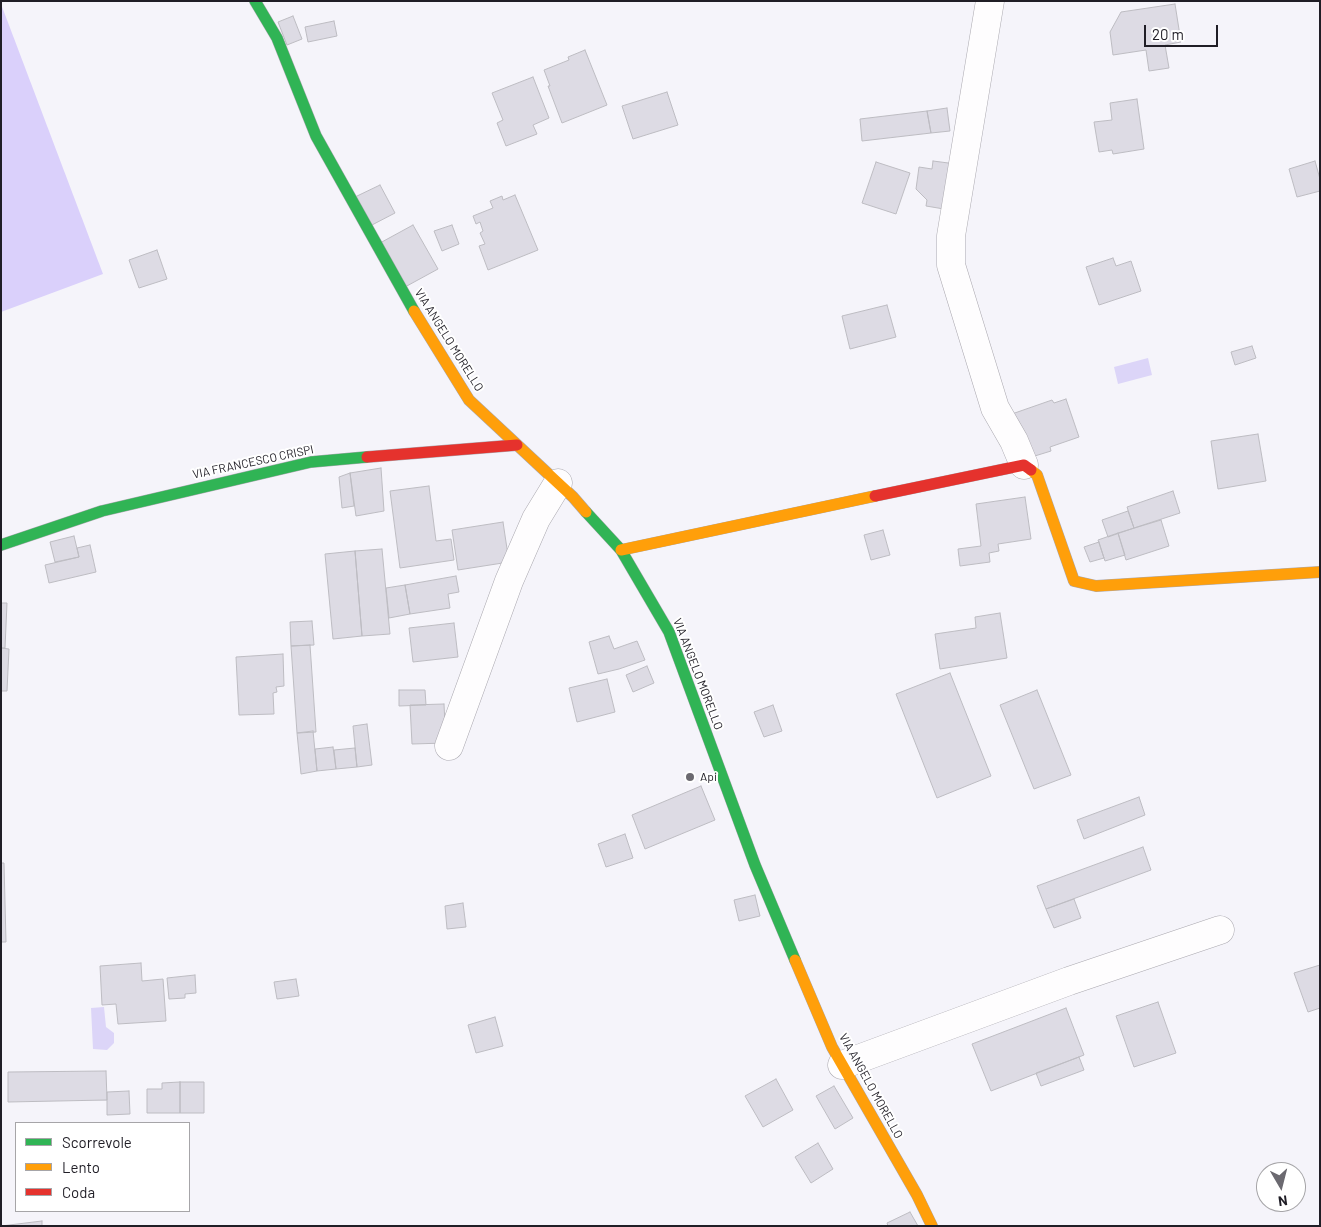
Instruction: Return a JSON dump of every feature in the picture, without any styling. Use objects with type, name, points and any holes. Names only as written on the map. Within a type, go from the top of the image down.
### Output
[{"type":"street","name":"VIA ANGELO MORELLO","points":[[255,1],[277,38],[316,136],[400,288],[469,400],[573,497],[621,550],[669,632],[755,865],[832,1048],[917,1195],[932,1226]]},
{"type":"street","points":[[990,1],[951,236],[951,265],[995,408],[1014,441],[1024,465],[1037,475],[1074,580],[1096,586],[1320,572]]},
{"type":"street","name":"VIA FRANCESCO CRISPI","points":[[1,545],[102,511],[311,462],[517,445]]},
{"type":"street","points":[[621,550],[1024,465]]},
{"type":"street","points":[[449,746],[509,581],[536,519],[558,483]]},
{"type":"street","points":[[842,1065],[1069,981],[1220,930]]},
{"type":"shaded area","points":[[1,4],[103,274],[1,312]]},
{"type":"shaded area","points":[[1148,358],[1152,375],[1118,384],[1114,367]]},
{"type":"shaded area","points":[[104,1007],[106,1027],[114,1033],[114,1043],[107,1050],[93,1049],[91,1008]]},
{"type":"building","points":[[1175,4],[1181,42],[1165,45],[1169,68],[1149,71],[1146,50],[1113,55],[1110,32],[1121,12]]},
{"type":"building","points":[[293,16],[302,39],[287,45],[278,22]]},
{"type":"building","points":[[334,21],[337,36],[308,42],[305,27]]},
{"type":"building","points":[[585,50],[607,105],[562,123],[544,70],[569,60],[568,57]]},
{"type":"building","points":[[533,77],[549,118],[533,125],[537,134],[506,146],[497,123],[503,120],[492,93]]},
{"type":"building","points":[[667,92],[678,125],[633,139],[622,106]]},
{"type":"building","points":[[1137,99],[1144,149],[1113,154],[1112,150],[1099,152],[1094,122],[1112,120],[1110,103]]},
{"type":"building","points":[[947,108],[950,131],[931,133],[927,111]]},
{"type":"building","points":[[927,111],[931,133],[862,141],[860,119]]},
{"type":"building","points":[[933,161],[956,164],[950,210],[926,206],[927,200],[916,189],[919,167],[932,169]]},
{"type":"building","points":[[1315,161],[1320,179],[1320,191],[1297,197],[1289,169]]},
{"type":"building","points":[[876,162],[910,173],[896,214],[862,203]]},
{"type":"building","points":[[380,185],[395,213],[370,226],[355,197]]},
{"type":"building","points":[[515,195],[538,250],[488,270],[479,246],[485,244],[480,233],[483,231],[480,222],[476,224],[473,216],[493,208],[490,201],[502,196],[503,200]]},
{"type":"building","points":[[413,225],[438,269],[405,287],[380,243]]},
{"type":"building","points":[[452,225],[459,244],[442,251],[434,231]]},
{"type":"building","points":[[157,250],[167,279],[139,288],[129,260]]},
{"type":"building","points":[[1113,258],[1116,266],[1131,261],[1141,291],[1099,305],[1086,267]]},
{"type":"building","points":[[887,305],[896,337],[850,349],[842,316]]},
{"type":"building","points":[[1252,346],[1256,358],[1235,365],[1231,352]]},
{"type":"building","points":[[1066,399],[1079,437],[1050,447],[1051,451],[1025,459],[1009,415],[1052,400],[1054,403]]},
{"type":"building","points":[[1258,434],[1266,481],[1218,489],[1211,441]]},
{"type":"building","points":[[381,468],[384,511],[356,516],[350,473]]},
{"type":"building","points":[[350,473],[354,506],[342,508],[339,477]]},
{"type":"building","points":[[429,486],[436,541],[451,539],[454,560],[400,568],[390,491]]},
{"type":"building","points":[[1173,491],[1180,513],[1134,528],[1127,507]]},
{"type":"building","points":[[1025,497],[1031,539],[998,544],[999,551],[989,553],[990,562],[960,566],[958,549],[981,546],[976,504]]},
{"type":"building","points":[[1128,511],[1134,528],[1108,537],[1102,520]]},
{"type":"building","points":[[1161,520],[1169,546],[1126,560],[1118,533]]},
{"type":"building","points":[[503,522],[509,562],[458,570],[452,530]]},
{"type":"building","points":[[883,530],[890,555],[871,560],[864,535]]},
{"type":"building","points":[[1118,533],[1125,555],[1105,561],[1098,540]]},
{"type":"building","points":[[74,536],[79,557],[55,562],[50,542]]},
{"type":"building","points":[[1099,542],[1104,558],[1090,562],[1084,547]]},
{"type":"building","points":[[90,545],[96,572],[49,583],[45,565],[79,557],[77,548]]},
{"type":"building","points":[[382,549],[390,634],[362,636],[355,551]]},
{"type":"building","points":[[355,551],[362,636],[333,639],[325,554]]},
{"type":"building","points":[[456,576],[459,592],[448,594],[450,608],[410,614],[405,585]]},
{"type":"building","points":[[405,585],[410,614],[389,618],[386,588]]},
{"type":"building","points":[[1,603],[7,603],[5,648],[1,648]]},
{"type":"building","points":[[1000,613],[1007,658],[940,669],[935,634],[976,628],[975,617]]},
{"type":"building","points":[[312,621],[314,645],[291,646],[290,622]]},
{"type":"building","points":[[454,623],[458,657],[413,662],[409,628]]},
{"type":"building","points":[[609,636],[614,649],[637,641],[645,660],[598,674],[589,642]]},
{"type":"building","points":[[310,645],[316,732],[297,733],[291,646]]},
{"type":"building","points":[[1,648],[9,649],[7,691],[1,691]]},
{"type":"building","points":[[283,654],[284,686],[276,687],[277,692],[273,693],[274,714],[239,715],[236,657]]},
{"type":"building","points":[[647,666],[654,683],[633,692],[626,675]]},
{"type":"building","points":[[950,673],[991,776],[937,798],[896,694]]},
{"type":"building","points":[[607,679],[615,712],[577,722],[569,688]]},
{"type":"building","points":[[399,690],[425,690],[426,705],[399,706]]},
{"type":"building","points":[[1037,690],[1071,775],[1034,789],[1000,705]]},
{"type":"building","points":[[444,704],[446,743],[412,744],[410,705]]},
{"type":"building","points":[[773,705],[782,731],[764,737],[754,712]]},
{"type":"building","points":[[367,724],[372,765],[357,767],[353,726]]},
{"type":"building","points":[[313,731],[317,771],[301,774],[297,733]]},
{"type":"building","points":[[333,747],[336,769],[317,771],[315,749]]},
{"type":"building","points":[[355,748],[357,767],[336,769],[334,750]]},
{"type":"building","points":[[701,786],[715,820],[645,849],[632,815]]},
{"type":"building","points":[[1139,797],[1145,815],[1084,839],[1077,820]]},
{"type":"building","points":[[625,834],[633,858],[606,867],[598,844]]},
{"type":"building","points":[[1143,847],[1151,870],[1046,909],[1037,886]]},
{"type":"building","points":[[1,863],[4,863],[6,942],[1,942]]},
{"type":"building","points":[[755,895],[760,916],[739,921],[734,900]]},
{"type":"building","points":[[1074,899],[1081,918],[1054,928],[1046,909]]},
{"type":"building","points":[[463,903],[466,927],[447,929],[445,906]]},
{"type":"building","points":[[141,963],[142,981],[163,979],[166,1021],[118,1024],[116,1004],[102,1005],[100,966]]},
{"type":"building","points":[[1320,965],[1320,1008],[1308,1012],[1294,973]]},
{"type":"building","points":[[195,975],[196,993],[185,994],[185,998],[169,999],[167,978]]},
{"type":"building","points":[[296,979],[299,996],[277,999],[274,982]]},
{"type":"building","points":[[1158,1002],[1176,1053],[1134,1067],[1116,1016]]},
{"type":"building","points":[[1066,1008],[1084,1055],[991,1091],[972,1044]]},
{"type":"building","points":[[495,1017],[503,1046],[476,1053],[468,1025]]},
{"type":"building","points":[[1079,1057],[1084,1070],[1041,1086],[1036,1073]]},
{"type":"building","points":[[106,1071],[107,1100],[8,1102],[8,1072]]},
{"type":"building","points":[[776,1079],[793,1110],[763,1127],[745,1096]]},
{"type":"building","points":[[180,1082],[180,1113],[147,1113],[147,1089],[162,1089],[162,1083]]},
{"type":"building","points":[[180,1082],[204,1082],[204,1113],[180,1113]]},
{"type":"building","points":[[834,1086],[853,1118],[835,1129],[816,1096]]},
{"type":"building","points":[[129,1091],[130,1114],[107,1115],[107,1092]]},
{"type":"building","points":[[818,1143],[833,1169],[811,1183],[795,1157]]},
{"type":"building","points":[[910,1212],[918,1226],[888,1226],[887,1223]]},
{"type":"building","points":[[42,1221],[42,1226],[1,1226]]},
{"type":"traffic: fast","points":[[255,1],[277,38],[316,136],[414,311]]},
{"type":"traffic: fast","points":[[1,545],[102,511],[311,462],[367,457]]},
{"type":"traffic: fast","points":[[586,512],[621,550],[669,632],[755,865],[795,960]]},
{"type":"traffic: slow","points":[[414,311],[469,400],[573,497],[586,512]]},
{"type":"traffic: slow","points":[[1031,470],[1037,475],[1074,581],[1096,586],[1320,572]]},
{"type":"traffic: slow","points":[[621,550],[875,496]]},
{"type":"traffic: slow","points":[[795,960],[832,1047],[917,1195],[932,1226]]},
{"type":"traffic: jam","points":[[367,457],[517,445]]},
{"type":"traffic: jam","points":[[875,496],[1024,465],[1031,470]]},
{"type":"place","name":"Api","points":[[690,777]]}]
